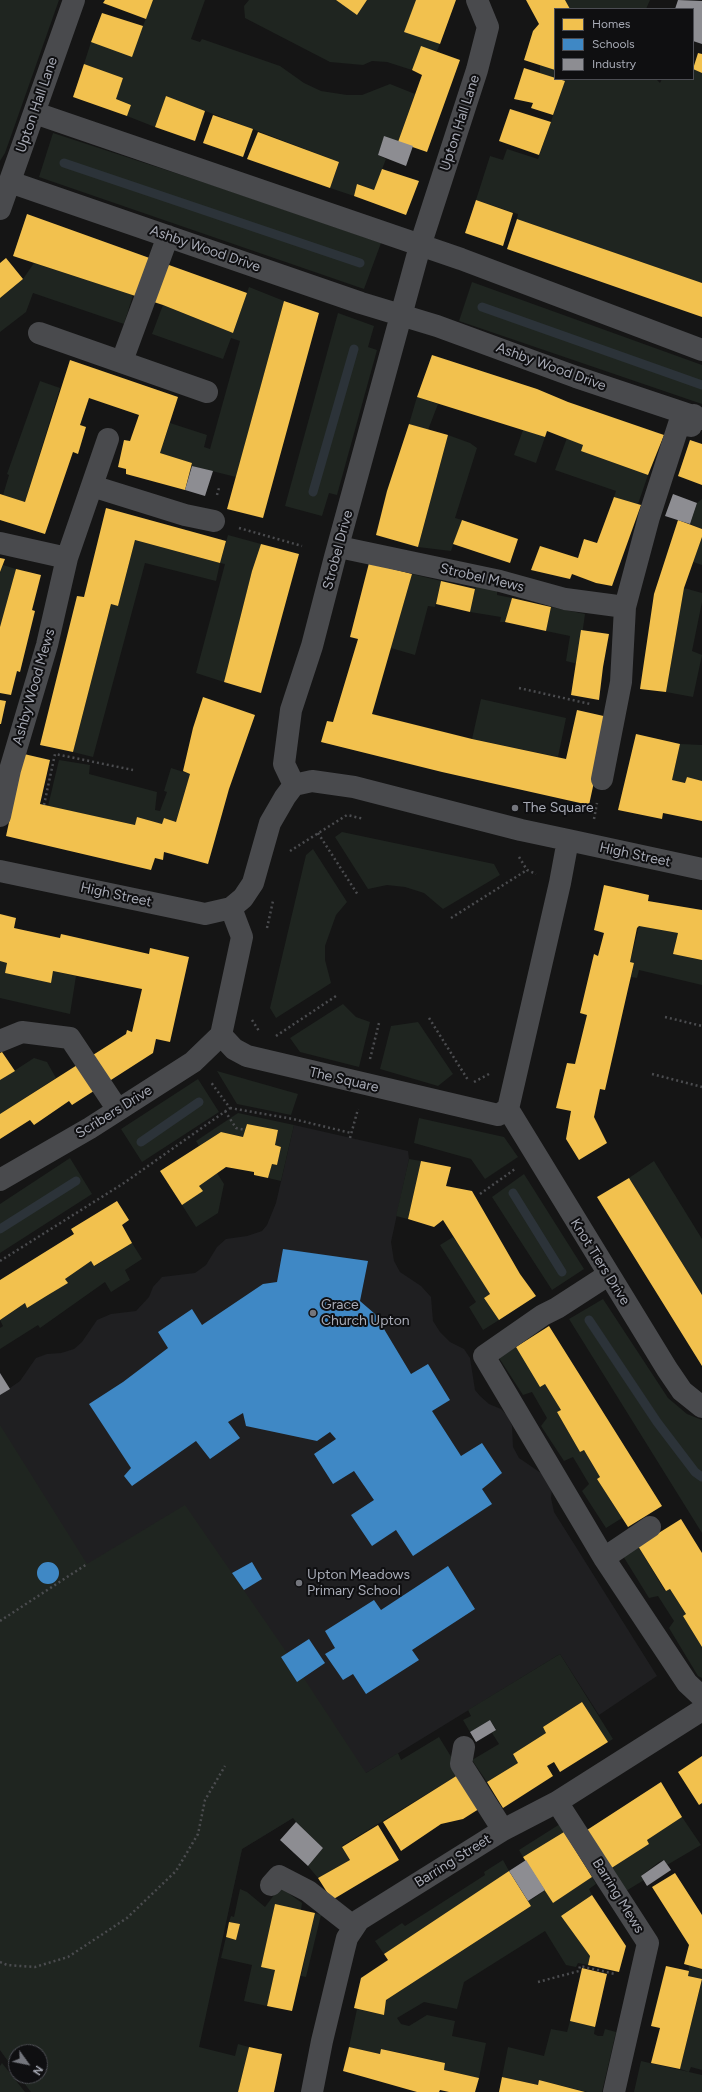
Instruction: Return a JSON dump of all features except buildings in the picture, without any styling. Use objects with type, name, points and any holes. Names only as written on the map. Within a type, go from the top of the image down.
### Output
[{"type":"street","name":"Upton Hall Lane","points":[[0,209],[74,0]]},
{"type":"street","name":"Upton Hall Lane","points":[[420,246],[477,70],[488,27],[477,0]]},
{"type":"street","points":[[35,113],[461,259],[702,350]]},
{"type":"street","name":"Ashby Wood Drive","points":[[10,182],[361,303],[402,314],[576,378],[698,417]]},
{"type":"street","points":[[122,362],[168,236]]},
{"type":"street","points":[[402,314],[420,246]]},
{"type":"street","name":"Strobel Drive","points":[[294,785],[284,764],[291,710],[312,646],[402,314]]},
{"type":"street","points":[[39,333],[207,392]]},
{"type":"street","points":[[602,778],[621,682],[625,607],[649,517],[679,424],[691,426],[698,417]]},
{"type":"street","name":"Ashby Wood Mews","points":[[0,816],[10,770],[47,645],[66,558],[108,439]]},
{"type":"street","points":[[92,486],[185,514],[214,521]]},
{"type":"street","points":[[0,543],[66,558]]},
{"type":"street","name":"Strobel Mews","points":[[339,547],[500,581],[565,599],[625,607]]},
{"type":"street","points":[[221,1035],[242,937],[231,908],[243,898],[253,883],[270,823],[294,785],[312,781],[354,787],[521,830],[568,840],[508,1109]]},
{"type":"street","name":"High Street","points":[[568,840],[702,868]]},
{"type":"street","name":"High Street","points":[[0,871],[205,914],[231,908]]},
{"type":"street","points":[[0,1041],[22,1032],[70,1038],[118,1110]]},
{"type":"street","name":"The Square","points":[[221,1035],[241,1053],[265,1052],[498,1115],[508,1109]]},
{"type":"street","name":"Scribers Drive","points":[[0,1180],[118,1110],[193,1062],[221,1035]]},
{"type":"street","name":"Knot Tiers Drive","points":[[508,1109],[608,1274],[682,1391],[702,1407]]},
{"type":"street","points":[[608,1274],[557,1308],[543,1315],[484,1356],[604,1558],[687,1683],[702,1697]]},
{"type":"street","points":[[604,1558],[650,1527]]},
{"type":"street","name":"Barring Street","points":[[316,2091],[332,1996],[347,1938],[359,1920],[503,1830],[557,1802],[702,1710]]},
{"type":"street","points":[[464,1747],[461,1764],[503,1830]]},
{"type":"street","name":"Barring Mews","points":[[557,1802],[648,1943],[614,2092]]},
{"type":"street","points":[[271,1885],[279,1876],[308,1891],[354,1927]]},
{"type":"path","points":[[214,521],[302,546]]},
{"type":"path","points":[[519,688],[579,702],[616,708]]},
{"type":"path","points":[[44,805],[55,754],[133,770]]},
{"type":"path","points":[[284,855],[347,815],[370,820]]},
{"type":"path","points":[[318,833],[358,895]]},
{"type":"path","points":[[516,852],[527,870],[541,877]]},
{"type":"path","points":[[451,918],[527,870]]},
{"type":"path","points":[[266,932],[275,894]]},
{"type":"path","points":[[249,1016],[265,1052],[336,996]]},
{"type":"path","points":[[665,1017],[702,1026]]},
{"type":"path","points":[[429,1018],[471,1084],[495,1070]]},
{"type":"path","points":[[652,1074],[702,1087]]},
{"type":"path","points":[[208,1078],[230,1108]]},
{"type":"path","points":[[0,1261],[124,1183],[230,1108],[294,1119],[351,1133]]},
{"type":"path","points":[[225,1111],[236,1128],[245,1130]]},
{"type":"path","points":[[480,1194],[518,1168]]},
{"type":"path","points":[[0,1621],[87,1564]]},
{"type":"path","points":[[0,1962],[7,1965],[35,1967],[68,1957],[127,1918],[176,1871],[198,1834],[206,1800],[225,1766]]},
{"type":"path","points":[[538,1982],[579,1971],[580,1966],[639,1980]]},
{"type":"shaded area","points":[[0,0],[59,0],[5,153],[0,161]]},
{"type":"shaded area","points":[[153,0],[205,0],[191,39],[200,42],[202,39],[280,66],[304,83],[321,91],[347,95],[362,95],[390,84],[415,94],[398,142],[384,137],[378,155],[386,159],[374,190],[358,184],[354,196],[330,188],[339,162],[166,96],[155,127],[127,116],[131,105],[116,99],[123,78],[84,64],[91,42],[143,26]]},
{"type":"shaded area","points":[[249,0],[336,0],[357,14],[367,0],[416,0],[440,44],[437,51],[421,47],[412,70],[387,62],[372,61],[363,65],[330,62],[245,18],[244,6]]},
{"type":"shaded area","points":[[565,0],[650,0],[646,8],[569,8]]},
{"type":"shaded area","points":[[540,65],[554,70],[554,78],[540,73]]},
{"type":"shaded area","points":[[694,69],[702,73],[702,283],[517,219],[518,214],[476,200],[490,156],[503,160],[507,149],[538,159],[565,81],[562,80],[657,80],[660,83],[662,80],[694,80]]},
{"type":"shaded area","points":[[53,133],[215,186],[381,243],[364,289],[39,177]]},
{"type":"shaded area","points":[[34,263],[133,295],[124,324],[33,293],[26,312],[0,332],[0,298],[23,279]]},
{"type":"shaded area","points":[[472,282],[702,365],[702,404],[459,321]]},
{"type":"shaded area","points":[[249,287],[284,301],[236,477],[192,466],[192,463],[160,453],[170,423],[207,435],[204,447],[210,449],[240,341],[231,338],[223,359],[152,334],[163,305],[233,333]]},
{"type":"shaded area","points":[[338,313],[374,326],[368,347],[377,350],[337,495],[329,493],[322,516],[285,506]]},
{"type":"shaded area","points":[[40,381],[60,388],[25,502],[3,495],[9,475],[7,474]]},
{"type":"shaded area","points":[[417,397],[438,404],[428,430],[409,424]]},
{"type":"shaded area","points":[[523,430],[545,437],[536,463],[514,455]]},
{"type":"shaded area","points":[[448,435],[470,443],[477,448],[455,518],[462,520],[451,551],[418,547]]},
{"type":"shaded area","points":[[567,438],[583,445],[581,451],[648,475],[638,504],[614,497],[616,491],[555,470]]},
{"type":"shaded area","points":[[702,499],[702,529],[690,524],[697,503]]},
{"type":"shaded area","points":[[228,535],[261,544],[252,571],[224,682],[196,673],[225,564],[220,563]]},
{"type":"shaded area","points":[[702,537],[702,565],[693,562]]},
{"type":"shaded area","points":[[135,540],[220,563],[216,581],[145,563],[93,757],[73,752],[111,604],[118,606]]},
{"type":"shaded area","points":[[3,565],[16,569],[0,627],[0,573]]},
{"type":"shaded area","points":[[412,574],[441,581],[435,607],[428,606],[415,655],[391,648]]},
{"type":"shaded area","points":[[476,585],[497,590],[497,595],[512,598],[505,622],[500,622],[501,617],[470,612]]},
{"type":"shaded area","points":[[684,588],[702,593],[702,602],[692,651],[702,655],[693,697],[666,692]]},
{"type":"shaded area","points":[[551,607],[585,614],[578,664],[566,661],[570,636],[546,631]]},
{"type":"shaded area","points":[[481,699],[566,718],[558,757],[472,739]]},
{"type":"shaded area","points":[[680,744],[702,745],[702,781],[687,777],[685,783],[672,780]]},
{"type":"shaded area","points":[[59,760],[90,765],[89,774],[157,792],[155,810],[160,811],[167,792],[164,791],[171,768],[190,774],[176,822],[164,818],[162,824],[137,817],[135,825],[48,806]]},
{"type":"shaded area","points":[[342,832],[494,864],[500,875],[443,909],[424,893],[405,887],[387,885],[368,889],[335,837]]},
{"type":"shaded area","points":[[313,849],[347,902],[336,915],[325,946],[325,960],[331,983],[276,1018],[270,1008],[306,855]]},
{"type":"shaded area","points":[[639,926],[678,933],[673,954],[702,960],[702,985],[639,970],[637,978],[631,977],[634,964],[630,962]]},
{"type":"shaded area","points":[[0,961],[7,963],[5,973],[50,982],[53,971],[76,976],[70,1014],[0,998]]},
{"type":"shaded area","points":[[343,1004],[356,1017],[370,1022],[359,1067],[300,1052],[290,1038]]},
{"type":"shaded area","points":[[418,1022],[453,1074],[438,1086],[380,1069],[391,1026]]},
{"type":"shaded area","points":[[34,1058],[47,1062],[56,1078],[0,1114],[0,1080]]},
{"type":"shaded area","points":[[217,1071],[298,1094],[291,1115],[237,1104]]},
{"type":"shaded area","points":[[198,1079],[219,1112],[142,1162],[121,1129]]},
{"type":"shaded area","points":[[238,1113],[294,1125],[281,1181],[268,1178],[272,1164],[277,1165],[281,1147],[275,1145],[278,1130],[247,1124],[243,1137],[221,1132],[199,1146],[196,1141]]},
{"type":"shaded area","points":[[419,1118],[504,1137],[518,1157],[485,1179],[471,1159],[414,1143]]},
{"type":"shaded area","name":"Upton Meadows Primary School","points":[[294,1125],[408,1151],[409,1159],[391,1242],[394,1261],[400,1272],[421,1286],[431,1297],[433,1321],[440,1332],[450,1342],[464,1349],[470,1358],[475,1390],[489,1404],[501,1409],[508,1416],[512,1426],[513,1447],[519,1458],[541,1473],[552,1490],[551,1498],[554,1512],[657,1676],[599,1715],[560,1654],[242,1849],[205,2017],[31,2092],[25,2084],[48,2084],[48,2044],[8,2044],[8,2061],[0,2050],[0,1395],[20,1381],[36,1358],[47,1354],[61,1353],[74,1349],[82,1342],[97,1320],[111,1314],[136,1311],[149,1297],[153,1287],[162,1277],[195,1273],[206,1265],[217,1247],[226,1239],[247,1236],[262,1231],[267,1225],[276,1203]]},
{"type":"shaded area","points":[[70,1158],[92,1194],[0,1253],[0,1204]]},
{"type":"shaded area","points":[[409,1159],[421,1161],[408,1219],[396,1216]]},
{"type":"shaded area","points":[[654,1161],[702,1239],[702,1295],[629,1178]]},
{"type":"shaded area","points":[[217,1173],[224,1184],[218,1213],[196,1227],[182,1205],[202,1191],[199,1186]]},
{"type":"shaded area","points":[[524,1174],[584,1269],[552,1290],[492,1197]]},
{"type":"shaded area","points":[[453,1237],[472,1263],[490,1294],[484,1298],[499,1320],[483,1330],[469,1307],[476,1302],[440,1245]]},
{"type":"shaded area","points":[[132,1243],[142,1259],[125,1270],[130,1280],[111,1292],[105,1282],[40,1328],[38,1325],[0,1349],[0,1328],[3,1326],[0,1320],[25,1303],[27,1308],[67,1283],[65,1279],[91,1261],[95,1266]]},
{"type":"shaded area","points":[[603,1299],[668,1398],[687,1414],[702,1420],[702,1533],[569,1319]]},
{"type":"shaded area","points":[[516,1347],[529,1367],[545,1384],[561,1410],[557,1412],[580,1452],[584,1450],[600,1477],[597,1479],[622,1518],[606,1528],[582,1491],[589,1484],[573,1457],[564,1461],[541,1426],[547,1418],[532,1392],[523,1395],[499,1358]]},
{"type":"shaded area","points":[[0,1425],[87,1564],[185,1505],[287,1653],[281,1657],[297,1681],[303,1677],[366,1773],[398,1753],[401,1760],[439,1737],[461,1773],[342,1846],[350,1860],[318,1878],[308,1866],[323,1848],[293,1818],[242,1849],[199,2047],[235,2056],[238,2044],[249,2047],[238,2092],[31,2092],[25,2084],[48,2084],[48,2044],[8,2044],[8,2061],[0,2050]]},
{"type":"shaded area","points":[[638,1546],[665,1591],[670,1589],[686,1614],[683,1616],[702,1647],[702,1678],[698,1676],[669,1628],[674,1621],[658,1596],[649,1598],[623,1556]]},
{"type":"shaded area","points":[[560,1654],[613,1739],[608,1742],[582,1702],[543,1727],[546,1733],[513,1754],[518,1763],[487,1782],[472,1760],[499,1744],[492,1733],[496,1729],[490,1720],[470,1732],[463,1720],[471,1716],[468,1710]]},
{"type":"shaded area","points":[[682,1817],[701,1845],[667,1865],[664,1860],[659,1862],[641,1876],[644,1880],[626,1891],[610,1869],[649,1844],[647,1840]]},
{"type":"shaded area","points":[[560,1824],[564,1832],[523,1857],[519,1850]]},
{"type":"shaded area","points":[[503,1860],[509,1871],[384,1954],[375,1941],[402,1923],[405,1926],[432,1909],[485,1875],[484,1872]]},
{"type":"shaded area","points":[[592,1877],[596,1884],[589,1889],[592,1895],[561,1916],[590,1956],[588,1965],[578,1963],[576,1967],[566,1965],[545,1931],[464,1982],[457,2009],[424,2002],[397,2018],[401,2024],[409,2026],[427,2015],[455,2021],[452,2036],[486,2043],[479,2078],[444,2070],[445,2063],[382,2049],[380,2054],[349,2047],[357,2009],[384,2015],[386,2000],[531,1906],[528,1901],[545,1890],[553,1903]]},
{"type":"shaded area","points":[[280,1887],[302,1903],[301,1910],[275,1905],[261,1967],[275,1970],[267,2006],[244,2001],[252,1965],[221,1958],[226,1937],[236,1940],[240,1924],[229,1922],[231,1916],[234,1917],[240,1889],[247,1892],[265,1907]]},
{"type":"shaded area","points":[[315,1913],[321,1915],[306,1977],[301,1976]]},
{"type":"shaded area","points":[[689,1966],[702,1969],[702,1979],[688,1976]]},
{"type":"shaded area","points":[[702,1980],[702,2070],[691,2067],[689,2072],[680,2069]]},
{"type":"shaded area","points":[[570,2021],[595,2027],[594,2034],[598,2036],[603,2036],[605,2029],[616,2032],[602,2092],[587,2092],[539,2080],[538,2085],[502,2077],[508,2047],[544,2056],[551,2029],[567,2032]]},
{"type":"shaded area","points":[[641,2061],[702,2075],[702,2092],[634,2092]]},
{"type":"shaded area","points":[[2,2063],[8,2071],[8,2084],[19,2084],[25,2092],[0,2092],[0,2066]]},
{"type":"waterway","points":[[64,163],[360,263]]},
{"type":"waterway","points":[[482,307],[702,385]]},
{"type":"waterway","points":[[313,492],[354,349]]},
{"type":"waterway","points":[[141,1142],[199,1102]]},
{"type":"waterway","points":[[0,1229],[76,1181]]},
{"type":"waterway","points":[[513,1193],[562,1272]]},
{"type":"waterway","points":[[589,1320],[657,1422],[695,1472],[702,1477]]},
{"type":"place","name":"The Square","points":[[515,808]]},
{"type":"place","name":"Grace Church Upton","points":[[313,1313]]},
{"type":"place","name":"Upton Meadows Primary School","points":[[299,1583]]}]
